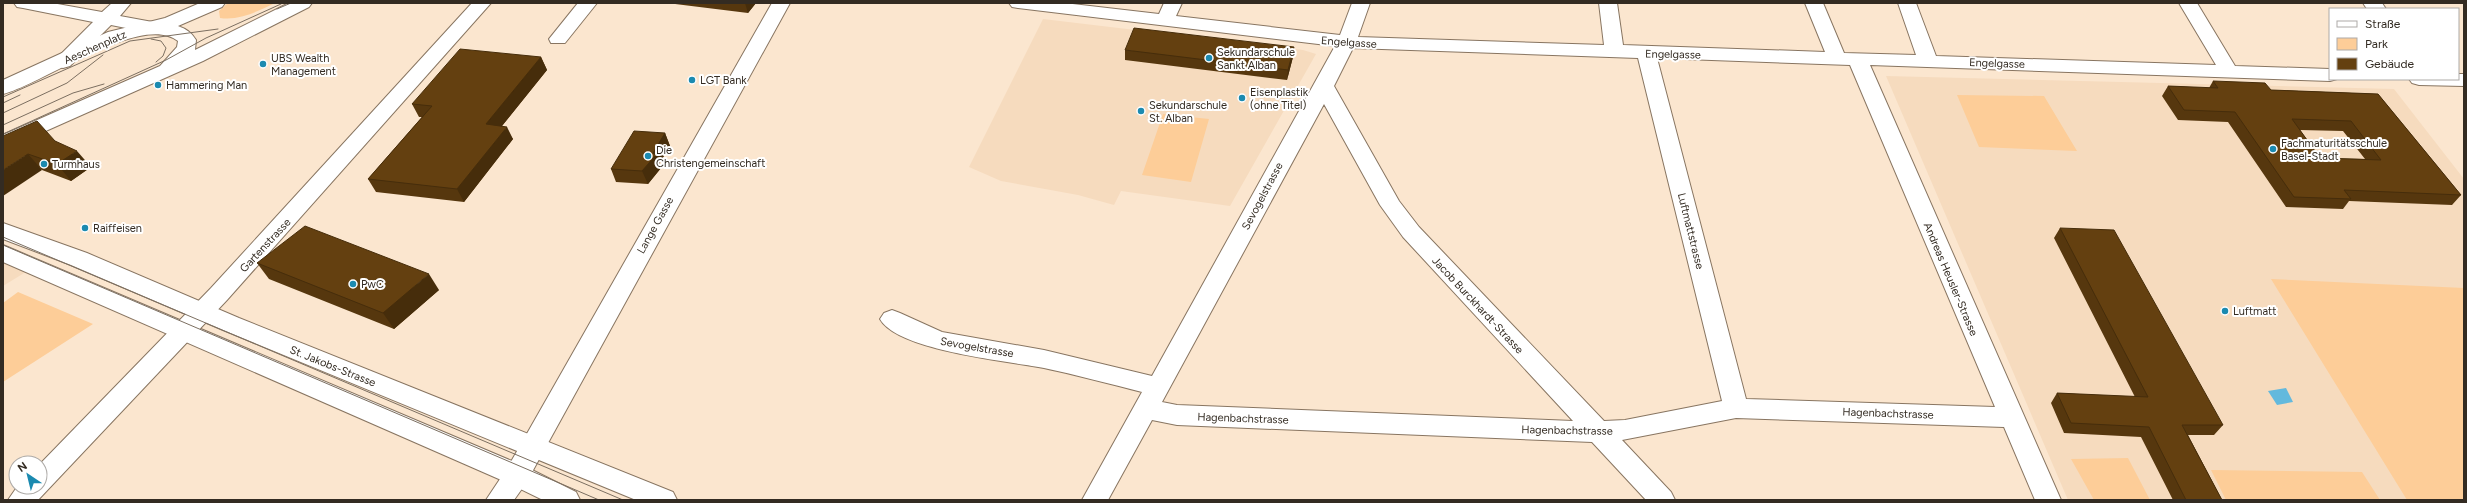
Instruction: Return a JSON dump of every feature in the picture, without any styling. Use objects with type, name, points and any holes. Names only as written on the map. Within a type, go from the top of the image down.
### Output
[{"type":"street","points":[[23,3],[152,27],[178,19],[216,3]]},
{"type":"street","points":[[63,62],[108,19],[122,3]]},
{"type":"street","name":"Gartenstrasse","points":[[48,473],[203,312],[482,3]]},
{"type":"street","points":[[558,40],[588,3]]},
{"type":"street","name":"Lange Gasse","points":[[499,500],[517,475],[781,3]]},
{"type":"street","name":"Engelgasse","points":[[1018,3],[1347,42],[1646,53],[1846,57],[2329,75]]},
{"type":"street","points":[[1165,21],[1173,3]]},
{"type":"street","name":"Sevogelstrasse","points":[[1095,500],[1290,144],[1325,87],[1347,42],[1361,3]]},
{"type":"street","points":[[1608,3],[1614,52]]},
{"type":"street","name":"Andreas Heusler-Strasse","points":[[1814,3],[1846,57],[2048,500]]},
{"type":"street","points":[[1907,3],[1928,61]]},
{"type":"street","points":[[2188,3],[2229,71]]},
{"type":"street","name":"Aeschenplatz","points":[[3,143],[156,73],[196,57],[298,6]]},
{"type":"street","name":"Aeschenplatz","points":[[3,88],[63,62],[115,36],[152,27],[181,34],[188,42],[183,53],[156,73]]},
{"type":"street","name":"Luftmattstrasse","points":[[1646,53],[1736,408]]},
{"type":"street","name":"Jacob Burckhardt-Strasse","points":[[1325,87],[1390,205],[1411,232],[1662,500]]},
{"type":"street","name":"St. Jakobs-Strasse","points":[[3,231],[79,259],[532,448],[664,500]]},
{"type":"street","points":[[3,253],[517,475],[567,500]]},
{"type":"street","name":"Sevogelstrasse","points":[[892,319],[914,333],[956,345],[1034,357],[1158,387]]},
{"type":"street","name":"Hagenbachstrasse","points":[[1146,409],[1177,415],[1597,432],[1625,430],[1736,408],[2010,417]]},
{"type":"shaded area","name":"Sekundarschule St. Alban","points":[[1043,19],[1303,50],[1316,54],[1230,206],[1121,191],[1114,205],[1078,195],[1001,181],[969,167]]},
{"type":"shaded area","name":"Luftmatt","points":[[1886,76],[2394,89],[2464,179],[2464,500],[2068,500]]},
{"type":"shaded area","points":[[3,259],[29,270],[3,286]]},
{"type":"green space","points":[[228,3],[275,3],[242,17],[227,19],[220,18],[219,11]]},
{"type":"green space","points":[[1957,95],[2044,96],[2077,151],[1979,147]]},
{"type":"green space","points":[[1163,114],[1209,119],[1191,182],[1142,175]]},
{"type":"green space","points":[[2271,279],[2464,288],[2464,500],[2407,500]]},
{"type":"green space","points":[[18,292],[93,324],[3,382],[3,303]]},
{"type":"green space","points":[[2128,458],[2150,500],[2094,500],[2071,459]]},
{"type":"green space","points":[[2211,470],[2362,472],[2380,500],[2226,500]]},
{"type":"water","points":[[2286,388],[2293,402],[2277,405],[2268,391]]},
{"type":"building","points":[[1134,28],[1294,47],[1288,70],[1125,50]]},
{"type":"building","points":[[460,49],[541,57],[486,124],[507,127],[457,189],[368,179],[432,106],[412,104]]},
{"type":"building","name":"Fachmaturitätsschule Basel-Stadt","points":[[2213,81],[2265,83],[2271,90],[2378,94],[2461,195],[2344,190],[2351,199],[2294,197],[2235,112],[2184,110],[2168,86],[2218,88]],"holes":[[[2292,119],[2351,121],[2381,160],[2320,158]]]},
{"type":"building","points":[[37,121],[55,141],[77,151],[57,164],[28,154],[3,170],[3,136]]},
{"type":"building","points":[[634,131],[665,133],[653,153],[656,155],[642,171],[611,169]]},
{"type":"building","name":"PwC","points":[[305,226],[429,274],[383,313],[257,263]]},
{"type":"building","points":[[2060,228],[2114,230],[2223,425],[2182,425],[2222,500],[2186,500],[2149,427],[2071,423],[2057,393],[2148,397]]},
{"type":"tram line","points":[[277,9],[291,3]]},
{"type":"tram line","points":[[3,134],[166,60],[206,38],[281,4]]},
{"type":"tram line","points":[[3,97],[130,41],[218,29]]},
{"type":"tram line","points":[[151,39],[161,41],[166,48],[163,56],[156,62]]},
{"type":"tram line","points":[[3,113],[67,83],[103,55]]},
{"type":"tram line","points":[[3,125],[73,93],[104,84]]},
{"type":"tram line","points":[[3,103],[20,95]]},
{"type":"tram line","points":[[3,237],[623,500]]},
{"type":"tram line","points":[[3,245],[599,500]]},
{"type":"place","name":"Sekundarschule Sankt Alban","points":[[1209,58]]},
{"type":"place","name":"UBS Wealth Management","points":[[263,64]]},
{"type":"place","name":"LGT Bank","points":[[692,80]]},
{"type":"place","name":"Hammering Man","points":[[158,85]]},
{"type":"place","name":"Eisenplastik (ohne Titel)","points":[[1242,98]]},
{"type":"place","name":"Sekundarschule St. Alban","points":[[1141,111]]},
{"type":"place","name":"Fachmaturitätsschule Basel-Stadt","points":[[2273,149]]},
{"type":"place","name":"Die Christengemeinschaft","points":[[648,156]]},
{"type":"place","name":"Turmhaus","points":[[44,164]]},
{"type":"place","name":"Raiffeisen","points":[[85,228]]},
{"type":"place","name":"PwC","points":[[353,284]]},
{"type":"place","name":"Luftmatt","points":[[2225,311]]}]
